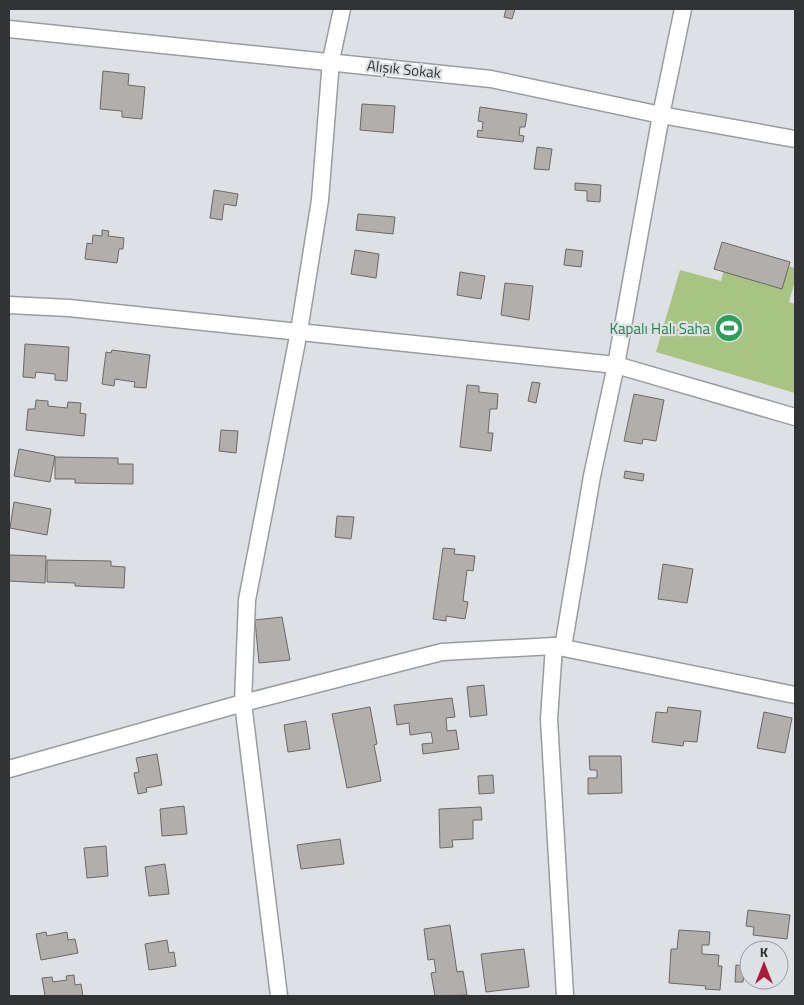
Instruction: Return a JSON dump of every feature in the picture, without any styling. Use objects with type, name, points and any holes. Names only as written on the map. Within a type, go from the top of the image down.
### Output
[{"type":"street","points":[[279,996],[243,702],[247,600],[299,332],[320,200],[332,60],[342,9]]},
{"type":"street","points":[[565,996],[549,719],[558,647],[616,365],[661,115],[683,9]]},
{"type":"street","name":"Alışık Sokak","points":[[9,29],[332,60],[491,79],[661,115],[795,139]]},
{"type":"street","points":[[9,305],[69,308],[616,365],[795,417]]},
{"type":"street","points":[[9,769],[243,702],[442,652],[558,647],[795,695]]},
{"type":"green space","name":"Kapalı Halı Saha","points":[[730,249],[795,268],[795,281],[789,302],[795,304],[795,393],[656,352],[680,270],[721,281]]},
{"type":"building","points":[[506,9],[515,9],[512,19],[504,17]]},
{"type":"building","points":[[103,71],[129,74],[128,85],[145,87],[142,119],[122,117],[122,111],[100,109]]},
{"type":"building","points":[[362,104],[395,106],[393,133],[360,130]]},
{"type":"building","points":[[480,107],[527,114],[525,127],[520,127],[519,135],[524,136],[523,142],[477,137],[478,130],[482,131],[483,122],[478,121]]},
{"type":"building","points":[[537,147],[552,149],[549,170],[534,169]]},
{"type":"building","points":[[575,183],[601,185],[600,202],[587,201],[587,191],[575,190]]},
{"type":"building","points":[[214,190],[238,194],[236,206],[224,204],[222,220],[210,218]]},
{"type":"building","points":[[358,214],[395,217],[393,234],[356,230]]},
{"type":"building","points":[[102,230],[109,231],[108,236],[124,238],[123,249],[119,249],[117,263],[85,259],[87,243],[92,244],[93,235],[102,236]]},
{"type":"building","points":[[722,242],[790,262],[782,289],[714,269]]},
{"type":"building","points":[[566,249],[583,251],[581,267],[564,265]]},
{"type":"building","points":[[355,250],[379,254],[376,278],[351,274]]},
{"type":"building","points":[[460,272],[485,276],[481,299],[457,295]]},
{"type":"building","points":[[505,283],[533,286],[529,320],[501,315]]},
{"type":"building","points":[[25,344],[69,347],[67,381],[55,380],[55,374],[36,372],[35,378],[23,377]]},
{"type":"building","points":[[112,350],[150,355],[146,388],[134,387],[135,382],[115,379],[114,386],[102,384],[106,352],[111,353]]},
{"type":"building","points":[[532,382],[540,383],[536,403],[528,401]]},
{"type":"building","points":[[467,385],[479,386],[479,392],[498,394],[497,409],[490,409],[488,433],[493,433],[491,451],[460,447]]},
{"type":"building","points":[[634,394],[664,400],[656,441],[643,439],[642,444],[624,441]]},
{"type":"building","points":[[36,400],[48,401],[48,406],[67,408],[68,402],[81,403],[80,413],[86,414],[84,436],[26,430],[28,409],[35,409]]},
{"type":"building","points":[[221,430],[238,431],[236,453],[219,451]]},
{"type":"building","points":[[19,449],[55,456],[50,482],[14,476]]},
{"type":"building","points":[[55,457],[118,458],[118,464],[133,464],[133,484],[75,483],[75,479],[55,479]]},
{"type":"building","points":[[625,471],[644,474],[643,481],[624,478]]},
{"type":"building","points":[[14,502],[51,509],[47,535],[10,528]]},
{"type":"building","points":[[337,516],[354,517],[351,539],[335,537]]},
{"type":"building","points":[[443,548],[455,549],[454,554],[475,556],[473,571],[467,570],[463,601],[468,602],[465,619],[446,616],[446,621],[433,619]]},
{"type":"building","points":[[9,555],[46,556],[45,583],[9,581]]},
{"type":"building","points":[[47,560],[111,561],[111,566],[125,567],[124,588],[75,586],[75,583],[47,582]]},
{"type":"building","points":[[663,564],[693,569],[687,603],[658,599]]},
{"type":"building","points":[[282,617],[290,660],[259,663],[255,620]]},
{"type":"building","points":[[484,685],[487,715],[470,717],[467,687]]},
{"type":"building","points":[[452,698],[455,717],[446,718],[447,731],[456,730],[459,749],[423,754],[422,744],[433,743],[431,732],[410,735],[409,723],[397,725],[394,705]]},
{"type":"building","points":[[370,707],[377,744],[374,745],[381,781],[347,788],[332,714]]},
{"type":"building","points":[[668,707],[701,711],[697,742],[684,741],[683,746],[652,742],[656,712],[667,713]]},
{"type":"building","points":[[764,712],[792,718],[785,753],[757,748]]},
{"type":"building","points":[[306,721],[310,749],[288,752],[284,725]]},
{"type":"building","points":[[157,754],[162,785],[146,788],[147,792],[138,794],[134,773],[139,772],[136,758]]},
{"type":"building","points":[[589,756],[621,756],[622,793],[588,794],[588,778],[597,778],[597,770],[590,770]]},
{"type":"building","points":[[493,775],[494,793],[479,794],[478,776]]},
{"type":"building","points":[[184,806],[187,834],[162,836],[160,809]]},
{"type":"building","points":[[481,807],[482,820],[473,820],[473,839],[452,840],[453,847],[440,848],[439,809]]},
{"type":"building","points":[[340,839],[344,864],[301,869],[297,845]]},
{"type":"building","points":[[106,846],[108,876],[87,878],[84,848]]},
{"type":"building","points":[[165,864],[169,894],[149,896],[145,867]]},
{"type":"building","points":[[748,910],[790,915],[787,939],[753,935],[754,927],[746,926]]},
{"type":"building","points":[[450,925],[457,972],[463,971],[467,995],[435,996],[431,973],[436,972],[434,959],[428,960],[424,929]]},
{"type":"building","points":[[679,930],[710,932],[709,945],[702,945],[702,954],[719,955],[718,966],[722,966],[720,990],[705,989],[706,986],[669,983],[671,949],[677,949]]},
{"type":"building","points":[[46,932],[47,936],[67,932],[68,940],[75,939],[78,953],[41,960],[36,934]]},
{"type":"building","points":[[167,940],[169,953],[174,952],[176,966],[149,970],[145,944]]},
{"type":"building","points":[[524,949],[529,987],[486,992],[481,954]]},
{"type":"building","points":[[736,965],[739,965],[739,982],[735,982]]},
{"type":"building","points":[[74,975],[75,985],[81,984],[83,996],[45,996],[42,978],[52,977],[53,982],[67,980],[66,976]]},
{"type":"place","name":"Kapalı Halı Saha","points":[[729,328]]}]
